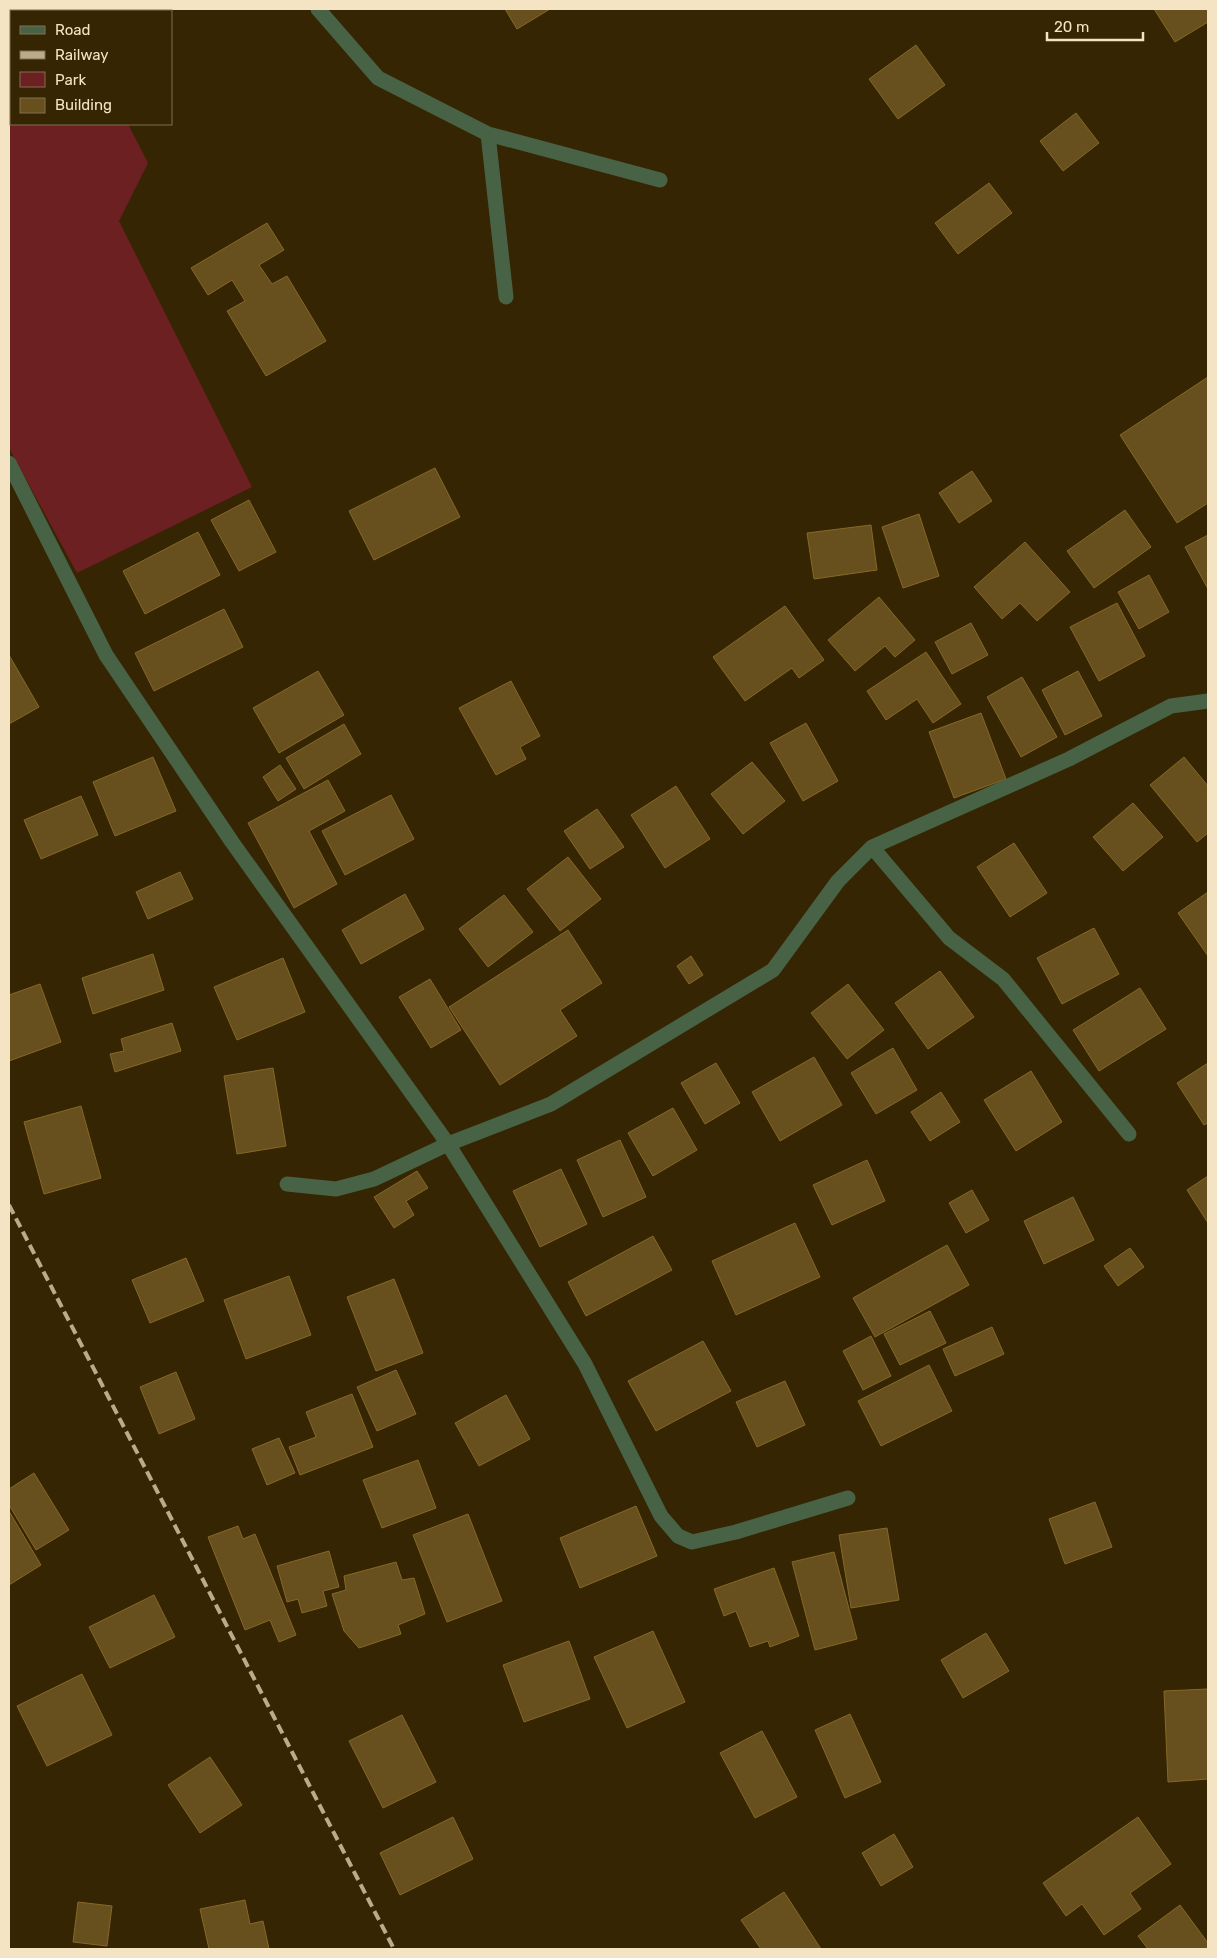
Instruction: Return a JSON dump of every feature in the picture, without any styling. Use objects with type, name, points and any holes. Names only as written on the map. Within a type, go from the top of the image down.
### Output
[{"type":"street","points":[[318,9],[378,78],[488,134],[660,180]]},
{"type":"street","points":[[488,134],[506,297]]},
{"type":"street","points":[[9,463],[106,655],[232,842],[448,1144],[585,1364],[661,1516],[678,1536],[692,1542],[736,1532],[848,1498]]},
{"type":"street","points":[[286,1184],[336,1189],[374,1179],[448,1144],[551,1104],[773,970],[838,881],[872,847],[1069,759],[1171,706],[1208,701]]},
{"type":"street","points":[[872,847],[949,938],[1003,979],[1129,1134]]},
{"type":"green space","points":[[68,9],[68,10],[12,10]]},
{"type":"green space","points":[[9,11],[10,125],[129,125],[148,163],[119,221],[252,487],[77,573],[9,448]]},
{"type":"building","points":[[505,9],[550,9],[517,29]]},
{"type":"building","points":[[1154,9],[1208,9],[1208,22],[1175,42]]},
{"type":"building","points":[[916,45],[945,85],[898,119],[869,79]]},
{"type":"building","points":[[1076,113],[1099,143],[1063,171],[1040,141]]},
{"type":"building","points":[[989,183],[1012,213],[958,254],[935,223]]},
{"type":"building","points":[[267,223],[284,250],[259,265],[272,284],[287,276],[326,341],[266,376],[227,311],[245,301],[232,280],[208,295],[191,268]]},
{"type":"building","points":[[1208,377],[1208,503],[1177,523],[1120,435]]},
{"type":"building","points":[[435,468],[460,517],[374,560],[349,511]]},
{"type":"building","points":[[972,471],[992,501],[959,523],[939,493]]},
{"type":"building","points":[[249,500],[276,552],[239,571],[211,520]]},
{"type":"building","points":[[1125,510],[1151,547],[1094,588],[1067,551]]},
{"type":"building","points":[[919,514],[939,576],[903,588],[882,527]]},
{"type":"building","points":[[871,525],[877,570],[814,579],[807,533]]},
{"type":"building","points":[[198,532],[220,575],[145,614],[123,571]]},
{"type":"building","points":[[1208,535],[1208,589],[1185,547]]},
{"type":"building","points":[[1025,542],[1070,592],[1037,621],[1020,603],[1002,619],[974,587]]},
{"type":"building","points":[[1149,575],[1169,612],[1139,629],[1118,592]]},
{"type":"building","points":[[879,597],[915,640],[895,657],[885,646],[855,671],[828,640]]},
{"type":"building","points":[[1117,603],[1145,656],[1099,681],[1070,627]]},
{"type":"building","points":[[785,606],[824,660],[799,678],[792,668],[745,701],[713,657]]},
{"type":"building","points":[[224,609],[243,647],[154,691],[135,653]]},
{"type":"building","points":[[971,623],[988,655],[952,674],[935,642]]},
{"type":"building","points":[[926,652],[961,704],[933,723],[917,699],[886,720],[867,691]]},
{"type":"building","points":[[9,655],[39,707],[9,724]]},
{"type":"building","points":[[318,671],[344,715],[279,753],[253,708]]},
{"type":"building","points":[[1078,671],[1102,716],[1065,735],[1042,690]]},
{"type":"building","points":[[1022,677],[1057,737],[1021,757],[987,697]]},
{"type":"building","points":[[511,681],[540,736],[520,747],[526,759],[496,775],[459,708]]},
{"type":"building","points":[[981,713],[1006,779],[954,798],[929,732]]},
{"type":"building","points":[[806,723],[838,781],[803,801],[770,743]]},
{"type":"building","points":[[344,724],[361,754],[304,789],[286,758]]},
{"type":"building","points":[[153,757],[176,811],[115,836],[93,782]]},
{"type":"building","points":[[1184,757],[1208,786],[1208,833],[1197,842],[1150,785]]},
{"type":"building","points":[[752,762],[785,801],[743,834],[711,794]]},
{"type":"building","points":[[280,765],[296,789],[278,801],[263,777]]},
{"type":"building","points":[[328,780],[345,811],[309,831],[337,884],[294,908],[248,823]]},
{"type":"building","points":[[676,786],[710,839],[665,868],[631,815]]},
{"type":"building","points":[[391,795],[414,839],[345,875],[322,831]]},
{"type":"building","points":[[81,796],[98,835],[41,859],[24,820]]},
{"type":"building","points":[[1133,803],[1163,837],[1123,871],[1093,837]]},
{"type":"building","points":[[597,809],[624,847],[590,869],[564,831]]},
{"type":"building","points":[[1014,843],[1047,893],[1010,917],[977,867]]},
{"type":"building","points":[[568,857],[601,899],[560,931],[527,889]]},
{"type":"building","points":[[180,872],[193,899],[148,919],[136,892]]},
{"type":"building","points":[[1208,892],[1208,956],[1178,913]]},
{"type":"building","points":[[405,894],[424,929],[361,964],[342,930]]},
{"type":"building","points":[[504,895],[533,932],[488,967],[459,929]]},
{"type":"building","points":[[1094,928],[1119,974],[1062,1004],[1037,958]]},
{"type":"building","points":[[568,930],[602,983],[560,1010],[577,1036],[500,1085],[449,1007]]},
{"type":"building","points":[[153,954],[164,990],[93,1014],[82,978]]},
{"type":"building","points":[[691,956],[703,975],[689,984],[677,966]]},
{"type":"building","points":[[283,958],[305,1012],[237,1040],[214,987]]},
{"type":"building","points":[[940,971],[974,1017],[928,1049],[895,1003]]},
{"type":"building","points":[[430,979],[461,1030],[431,1048],[399,997]]},
{"type":"building","points":[[40,984],[61,1042],[9,1061],[9,995]]},
{"type":"building","points":[[848,984],[884,1030],[847,1059],[811,1013]]},
{"type":"building","points":[[1140,988],[1166,1029],[1099,1071],[1073,1030]]},
{"type":"building","points":[[172,1023],[181,1051],[115,1072],[110,1054],[124,1051],[121,1039]]},
{"type":"building","points":[[893,1048],[917,1090],[876,1114],[851,1073]]},
{"type":"building","points":[[814,1057],[842,1105],[780,1141],[752,1092]]},
{"type":"building","points":[[716,1063],[740,1103],[705,1124],[681,1083]]},
{"type":"building","points":[[1208,1063],[1208,1123],[1204,1125],[1177,1083]]},
{"type":"building","points":[[273,1068],[286,1146],[237,1154],[224,1076]]},
{"type":"building","points":[[1031,1071],[1062,1122],[1016,1151],[984,1100]]},
{"type":"building","points":[[941,1092],[960,1122],[930,1141],[911,1112]]},
{"type":"building","points":[[81,1106],[101,1178],[44,1194],[24,1122]]},
{"type":"building","points":[[673,1108],[697,1150],[653,1176],[628,1133]]},
{"type":"building","points":[[620,1140],[646,1197],[603,1217],[577,1160]]},
{"type":"building","points":[[867,1160],[885,1201],[832,1225],[813,1185]]},
{"type":"building","points":[[561,1169],[587,1224],[540,1247],[513,1191]]},
{"type":"building","points":[[417,1171],[428,1188],[406,1201],[414,1215],[394,1228],[374,1197]]},
{"type":"building","points":[[1208,1176],[1208,1223],[1187,1190]]},
{"type":"building","points":[[972,1190],[989,1220],[966,1233],[949,1203]]},
{"type":"building","points":[[1073,1197],[1094,1240],[1044,1264],[1024,1221]]},
{"type":"building","points":[[795,1223],[820,1277],[736,1315],[712,1261]]},
{"type":"building","points":[[653,1236],[672,1270],[586,1316],[568,1282]]},
{"type":"building","points":[[947,1245],[969,1285],[875,1337],[853,1298]]},
{"type":"building","points":[[1130,1248],[1144,1267],[1118,1286],[1104,1266]]},
{"type":"building","points":[[186,1258],[204,1301],[150,1323],[132,1280]]},
{"type":"building","points":[[289,1276],[311,1335],[246,1359],[224,1300]]},
{"type":"building","points":[[394,1279],[423,1353],[376,1371],[347,1297]]},
{"type":"building","points":[[930,1311],[946,1343],[900,1365],[884,1334]]},
{"type":"building","points":[[992,1327],[1004,1354],[955,1376],[943,1349]]},
{"type":"building","points":[[871,1336],[891,1376],[863,1390],[843,1351]]},
{"type":"building","points":[[703,1341],[731,1391],[656,1431],[628,1381]]},
{"type":"building","points":[[929,1365],[952,1411],[881,1446],[858,1401]]},
{"type":"building","points":[[396,1370],[416,1414],[377,1431],[357,1387]]},
{"type":"building","points":[[176,1372],[195,1419],[159,1434],[140,1387]]},
{"type":"building","points":[[785,1381],[805,1425],[757,1447],[736,1402]]},
{"type":"building","points":[[352,1394],[373,1447],[300,1475],[289,1447],[316,1437],[306,1412]]},
{"type":"building","points":[[506,1395],[530,1439],[479,1466],[455,1423]]},
{"type":"building","points":[[279,1438],[295,1473],[267,1485],[252,1449]]},
{"type":"building","points":[[418,1460],[436,1508],[382,1528],[363,1480]]},
{"type":"building","points":[[34,1473],[69,1530],[36,1550],[9,1505],[9,1489]]},
{"type":"building","points":[[1095,1502],[1112,1547],[1065,1564],[1049,1519]]},
{"type":"building","points":[[636,1506],[657,1556],[580,1588],[560,1538]]},
{"type":"building","points":[[9,1511],[41,1565],[9,1585]]},
{"type":"building","points":[[468,1514],[502,1601],[447,1622],[413,1535]]},
{"type":"building","points":[[238,1526],[243,1539],[255,1534],[296,1635],[279,1642],[270,1620],[245,1630],[208,1537]]},
{"type":"building","points":[[887,1528],[899,1600],[851,1608],[839,1535]]},
{"type":"building","points":[[329,1551],[339,1587],[323,1591],[327,1606],[302,1613],[298,1599],[287,1602],[277,1566]]},
{"type":"building","points":[[834,1552],[857,1639],[815,1650],[792,1562]]},
{"type":"building","points":[[396,1562],[402,1580],[414,1578],[425,1614],[398,1625],[401,1634],[359,1648],[344,1631],[332,1594],[346,1590],[344,1576]]},
{"type":"building","points":[[774,1568],[799,1636],[770,1647],[768,1641],[750,1647],[736,1611],[724,1616],[714,1589]]},
{"type":"building","points":[[154,1595],[175,1637],[110,1668],[89,1627]]},
{"type":"building","points":[[653,1631],[685,1702],[627,1728],[594,1657]]},
{"type":"building","points":[[986,1633],[1009,1671],[963,1698],[941,1660]]},
{"type":"building","points":[[569,1641],[590,1699],[524,1722],[503,1665]]},
{"type":"building","points":[[82,1674],[112,1735],[47,1766],[17,1706]]},
{"type":"building","points":[[1208,1689],[1208,1779],[1168,1782],[1164,1691]]},
{"type":"building","points":[[850,1714],[881,1782],[845,1798],[815,1730]]},
{"type":"building","points":[[402,1715],[436,1782],[383,1808],[349,1741]]},
{"type":"building","points":[[762,1731],[797,1797],[755,1818],[720,1753]]},
{"type":"building","points":[[210,1757],[242,1805],[200,1833],[168,1785]]},
{"type":"building","points":[[453,1817],[473,1859],[400,1895],[380,1853]]},
{"type":"building","points":[[1138,1817],[1171,1864],[1130,1893],[1141,1909],[1104,1935],[1082,1904],[1066,1916],[1043,1883]]},
{"type":"building","points":[[894,1834],[913,1867],[881,1886],[862,1853]]},
{"type":"building","points":[[784,1892],[821,1949],[761,1949],[741,1920]]},
{"type":"building","points":[[245,1900],[250,1924],[263,1921],[269,1949],[209,1949],[200,1909]]},
{"type":"building","points":[[78,1902],[112,1906],[107,1946],[73,1942]]},
{"type":"building","points":[[1180,1905],[1208,1943],[1208,1949],[1148,1949],[1138,1936]]},
{"type":"railway","points":[[9,1205],[394,1949]]}]
